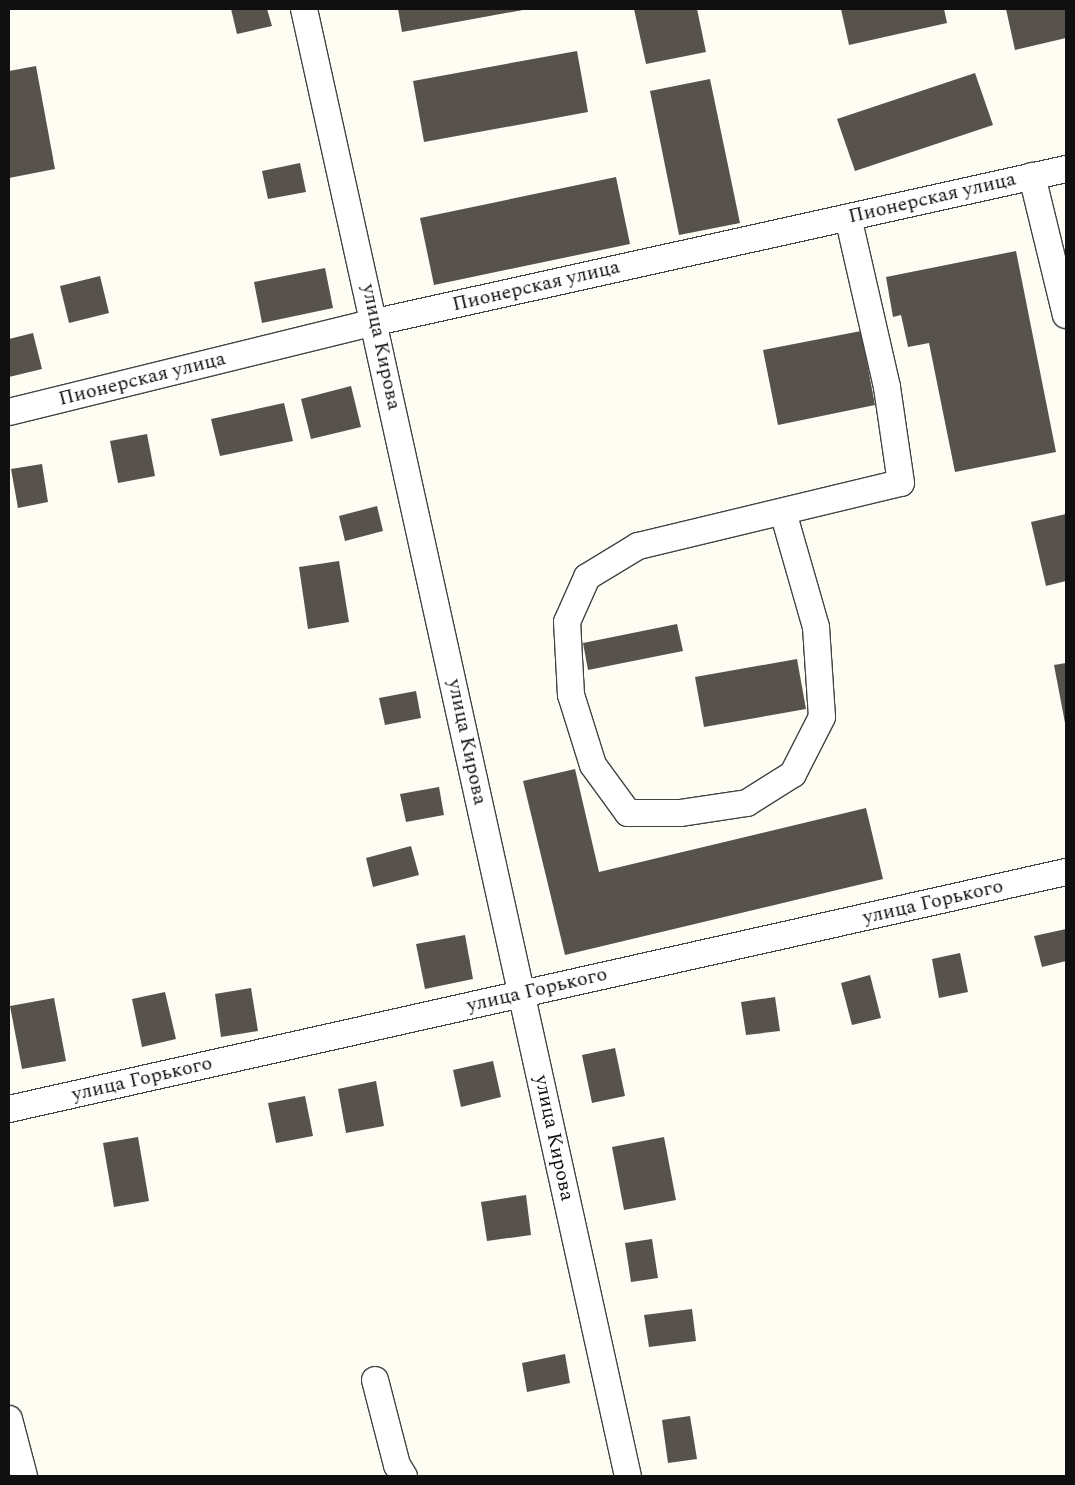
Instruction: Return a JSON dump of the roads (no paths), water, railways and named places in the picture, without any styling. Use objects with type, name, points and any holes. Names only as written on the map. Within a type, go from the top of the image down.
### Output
[{"type":"street","name":"улица Кирова","points":[[304,9],[376,322],[628,1476]]},
{"type":"street","name":"Пионерская улица","points":[[9,412],[376,322],[1066,168]]},
{"type":"street","points":[[1032,176],[1066,315]]},
{"type":"street","points":[[783,512],[816,627],[822,717],[793,774],[746,803],[680,813],[628,813],[592,765],[570,695],[567,622],[587,577],[638,546],[901,483],[887,388],[848,217]]},
{"type":"street","name":"улица Горького","points":[[9,1109],[1066,872]]},
{"type":"street","points":[[375,1380],[397,1465],[404,1476]]},
{"type":"street","points":[[9,1419],[24,1476]]}]
